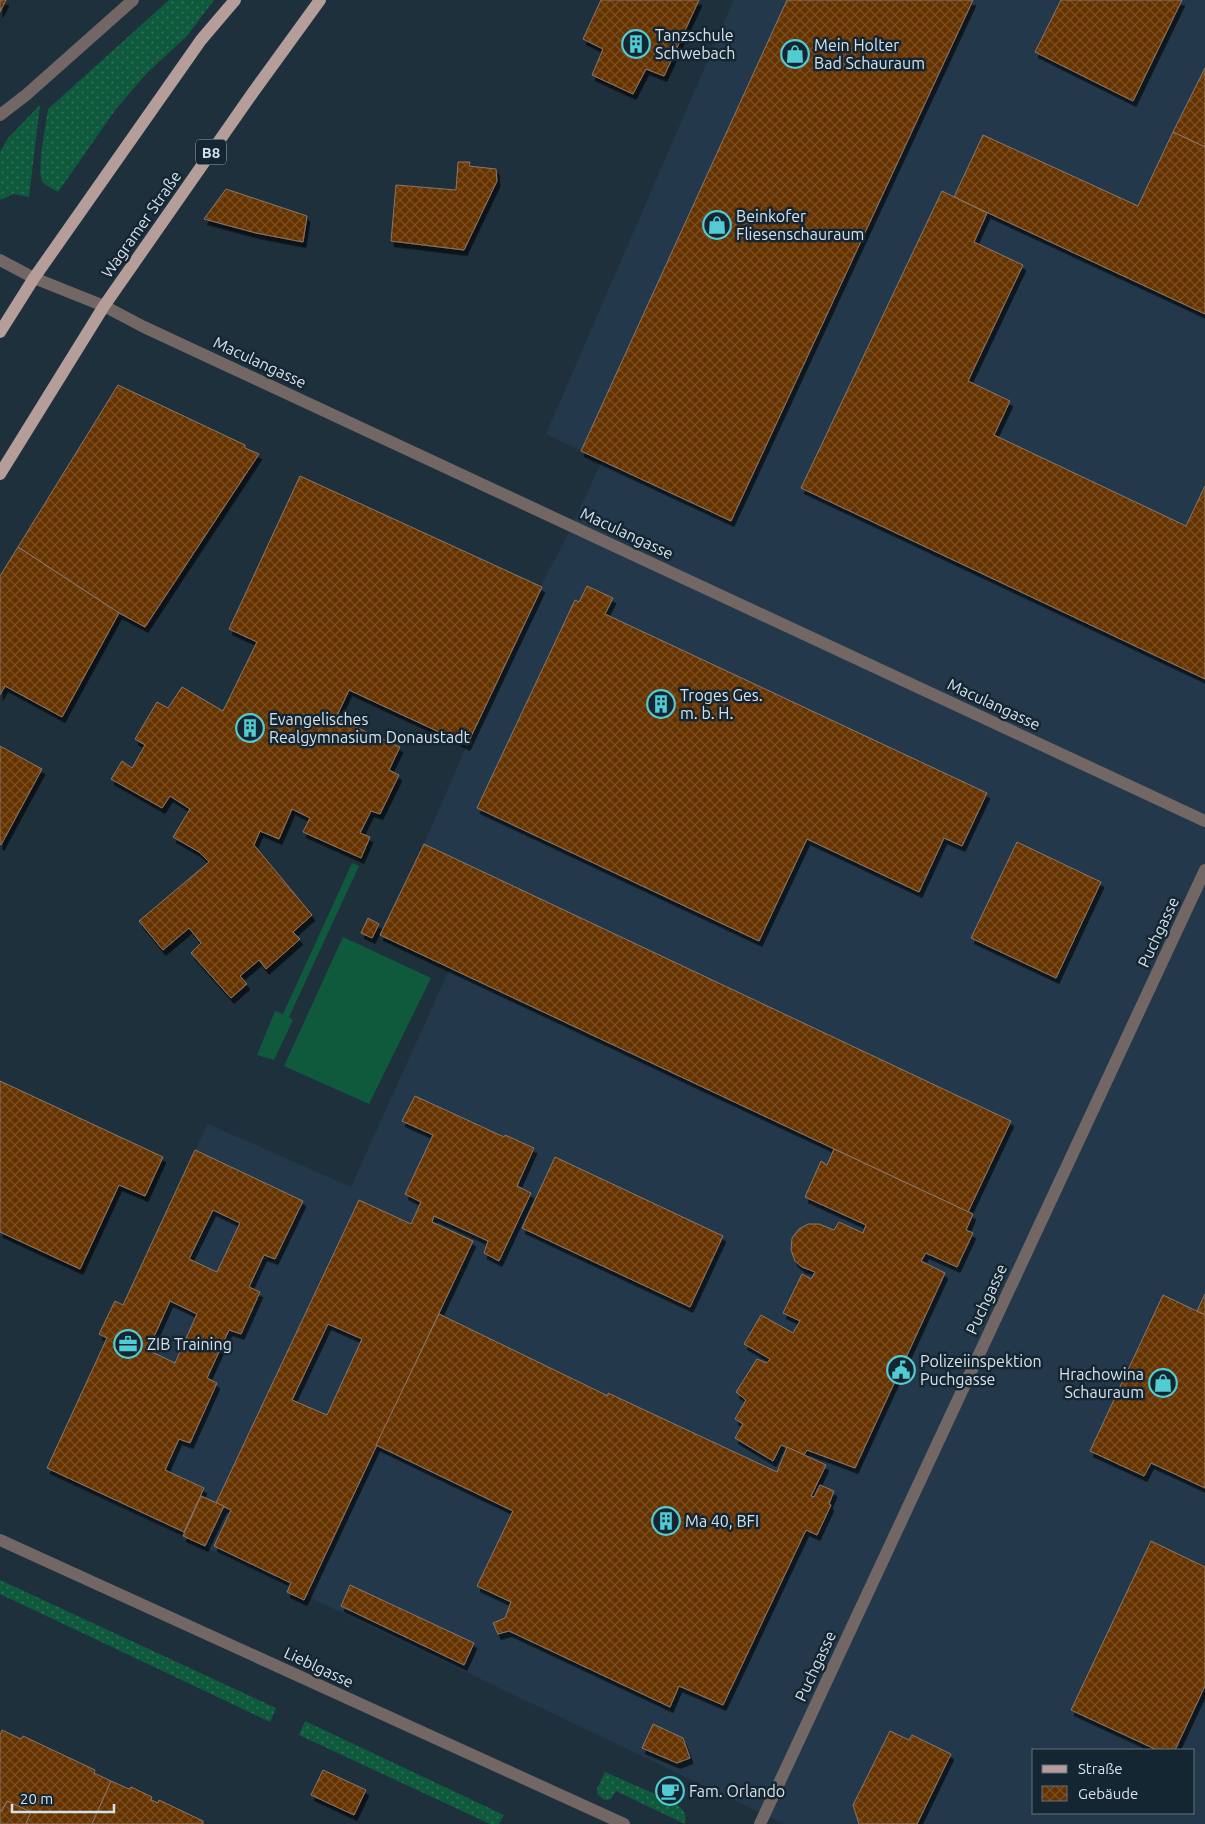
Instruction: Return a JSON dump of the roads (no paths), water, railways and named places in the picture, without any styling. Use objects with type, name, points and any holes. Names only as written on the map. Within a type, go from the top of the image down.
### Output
[{"type":"main road","points":[[0,332],[34,278],[201,40],[235,0]]},
{"type":"main road","name":"Wagramer Straße","points":[[0,474],[104,306],[320,0]]},
{"type":"street","points":[[0,114],[26,95],[133,0]]},
{"type":"street","name":"Maculangasse","points":[[0,260],[34,278],[104,306],[144,327],[1205,821]]},
{"type":"street","name":"Puchgasse","points":[[760,1824],[869,1586],[1205,870]]},
{"type":"street","name":"Lieblgasse","points":[[0,1540],[624,1824]]},
{"type":"place","name":"Tanzschule Schwebach","points":[[636,44]]},
{"type":"place","name":"Mein Holter Bad Schauraum","points":[[795,54]]},
{"type":"place","name":"Beinkofer Fliesenschauraum","points":[[717,225]]},
{"type":"place","name":"Troges Ges. m. b. H.","points":[[661,704]]},
{"type":"place","name":"Evangelisches Realgymnasium Donaustadt","points":[[250,728]]},
{"type":"place","name":"ZIB Training","points":[[128,1344]]},
{"type":"place","name":"Polizeiinspektion Puchgasse","points":[[901,1370]]},
{"type":"place","name":"Hrachowina Schauraum","points":[[1163,1383]]},
{"type":"place","name":"Ma 40, BFI","points":[[666,1521]]},
{"type":"place","name":"Fam. Orlando","points":[[670,1791]]}]
